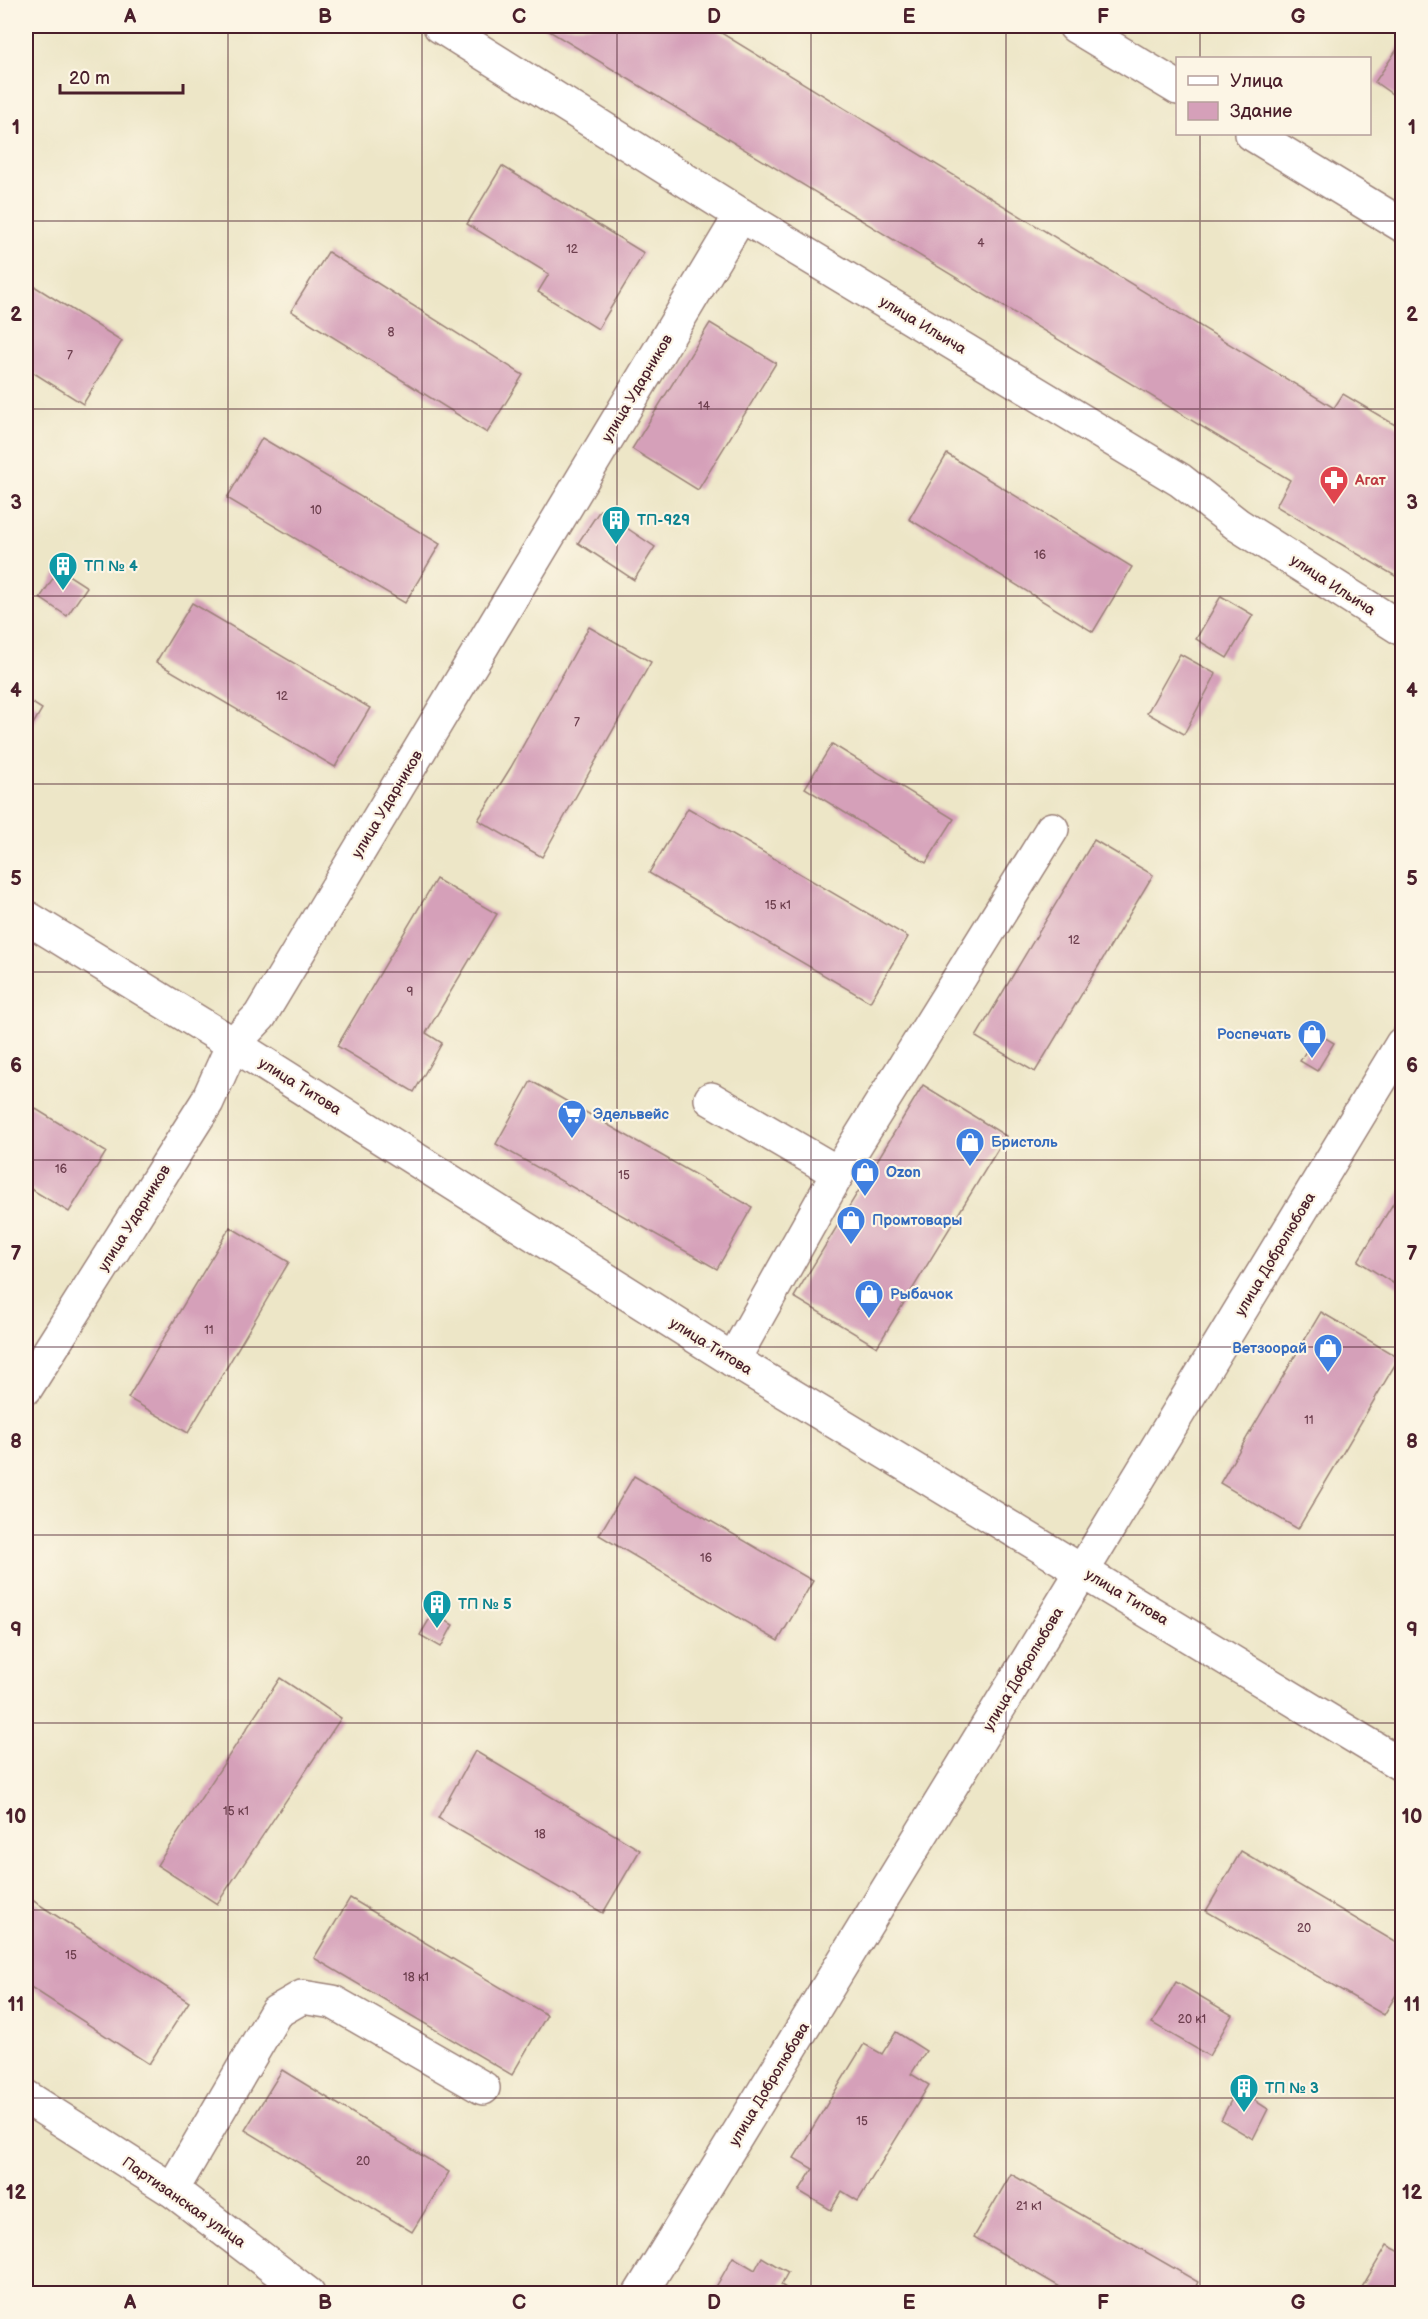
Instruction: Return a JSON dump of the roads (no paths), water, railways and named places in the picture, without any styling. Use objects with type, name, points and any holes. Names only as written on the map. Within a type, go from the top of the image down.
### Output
[{"type":"street","name":"улица Ильича","points":[[440,26],[741,215],[1180,480],[1238,525],[1402,629]]},
{"type":"street","points":[[1075,26],[1176,87]]},
{"type":"street","points":[[1254,135],[1402,225]]},
{"type":"street","name":"улица Ударников","points":[[26,1388],[207,1102],[233,1044],[260,1016],[741,215]]},
{"type":"street","points":[[733,1360],[838,1173],[1052,829]]},
{"type":"street","name":"улица Титова","points":[[26,917],[233,1044],[733,1360],[1402,1765]]},
{"type":"street","name":"улица Добролюбова","points":[[640,2294],[1402,1044]]},
{"type":"street","points":[[711,1099],[838,1173]]},
{"type":"street","points":[[172,2190],[276,2012],[302,1997],[333,2002],[483,2088]]},
{"type":"street","name":"Партизанская улица","points":[[26,2097],[172,2190],[308,2294]]},
{"type":"place","name":"Агат","points":[[1334,506]]},
{"type":"place","name":"ТП-929","points":[[616,546]]},
{"type":"place","name":"ТП № 4","points":[[63,592]]},
{"type":"place","name":"Роспечать","points":[[1312,1060]]},
{"type":"place","name":"Эдельвейс","points":[[572,1140]]},
{"type":"place","name":"Бристоль","points":[[970,1168]]},
{"type":"place","name":"Ozon","points":[[865,1198]]},
{"type":"place","name":"Промтовары","points":[[851,1246]]},
{"type":"place","name":"Рыбачок","points":[[869,1320]]},
{"type":"place","name":"Ветзоорай","points":[[1328,1374]]},
{"type":"place","name":"ТП № 5","points":[[437,1630]]},
{"type":"place","name":"ТП № 3","points":[[1244,2114]]}]
